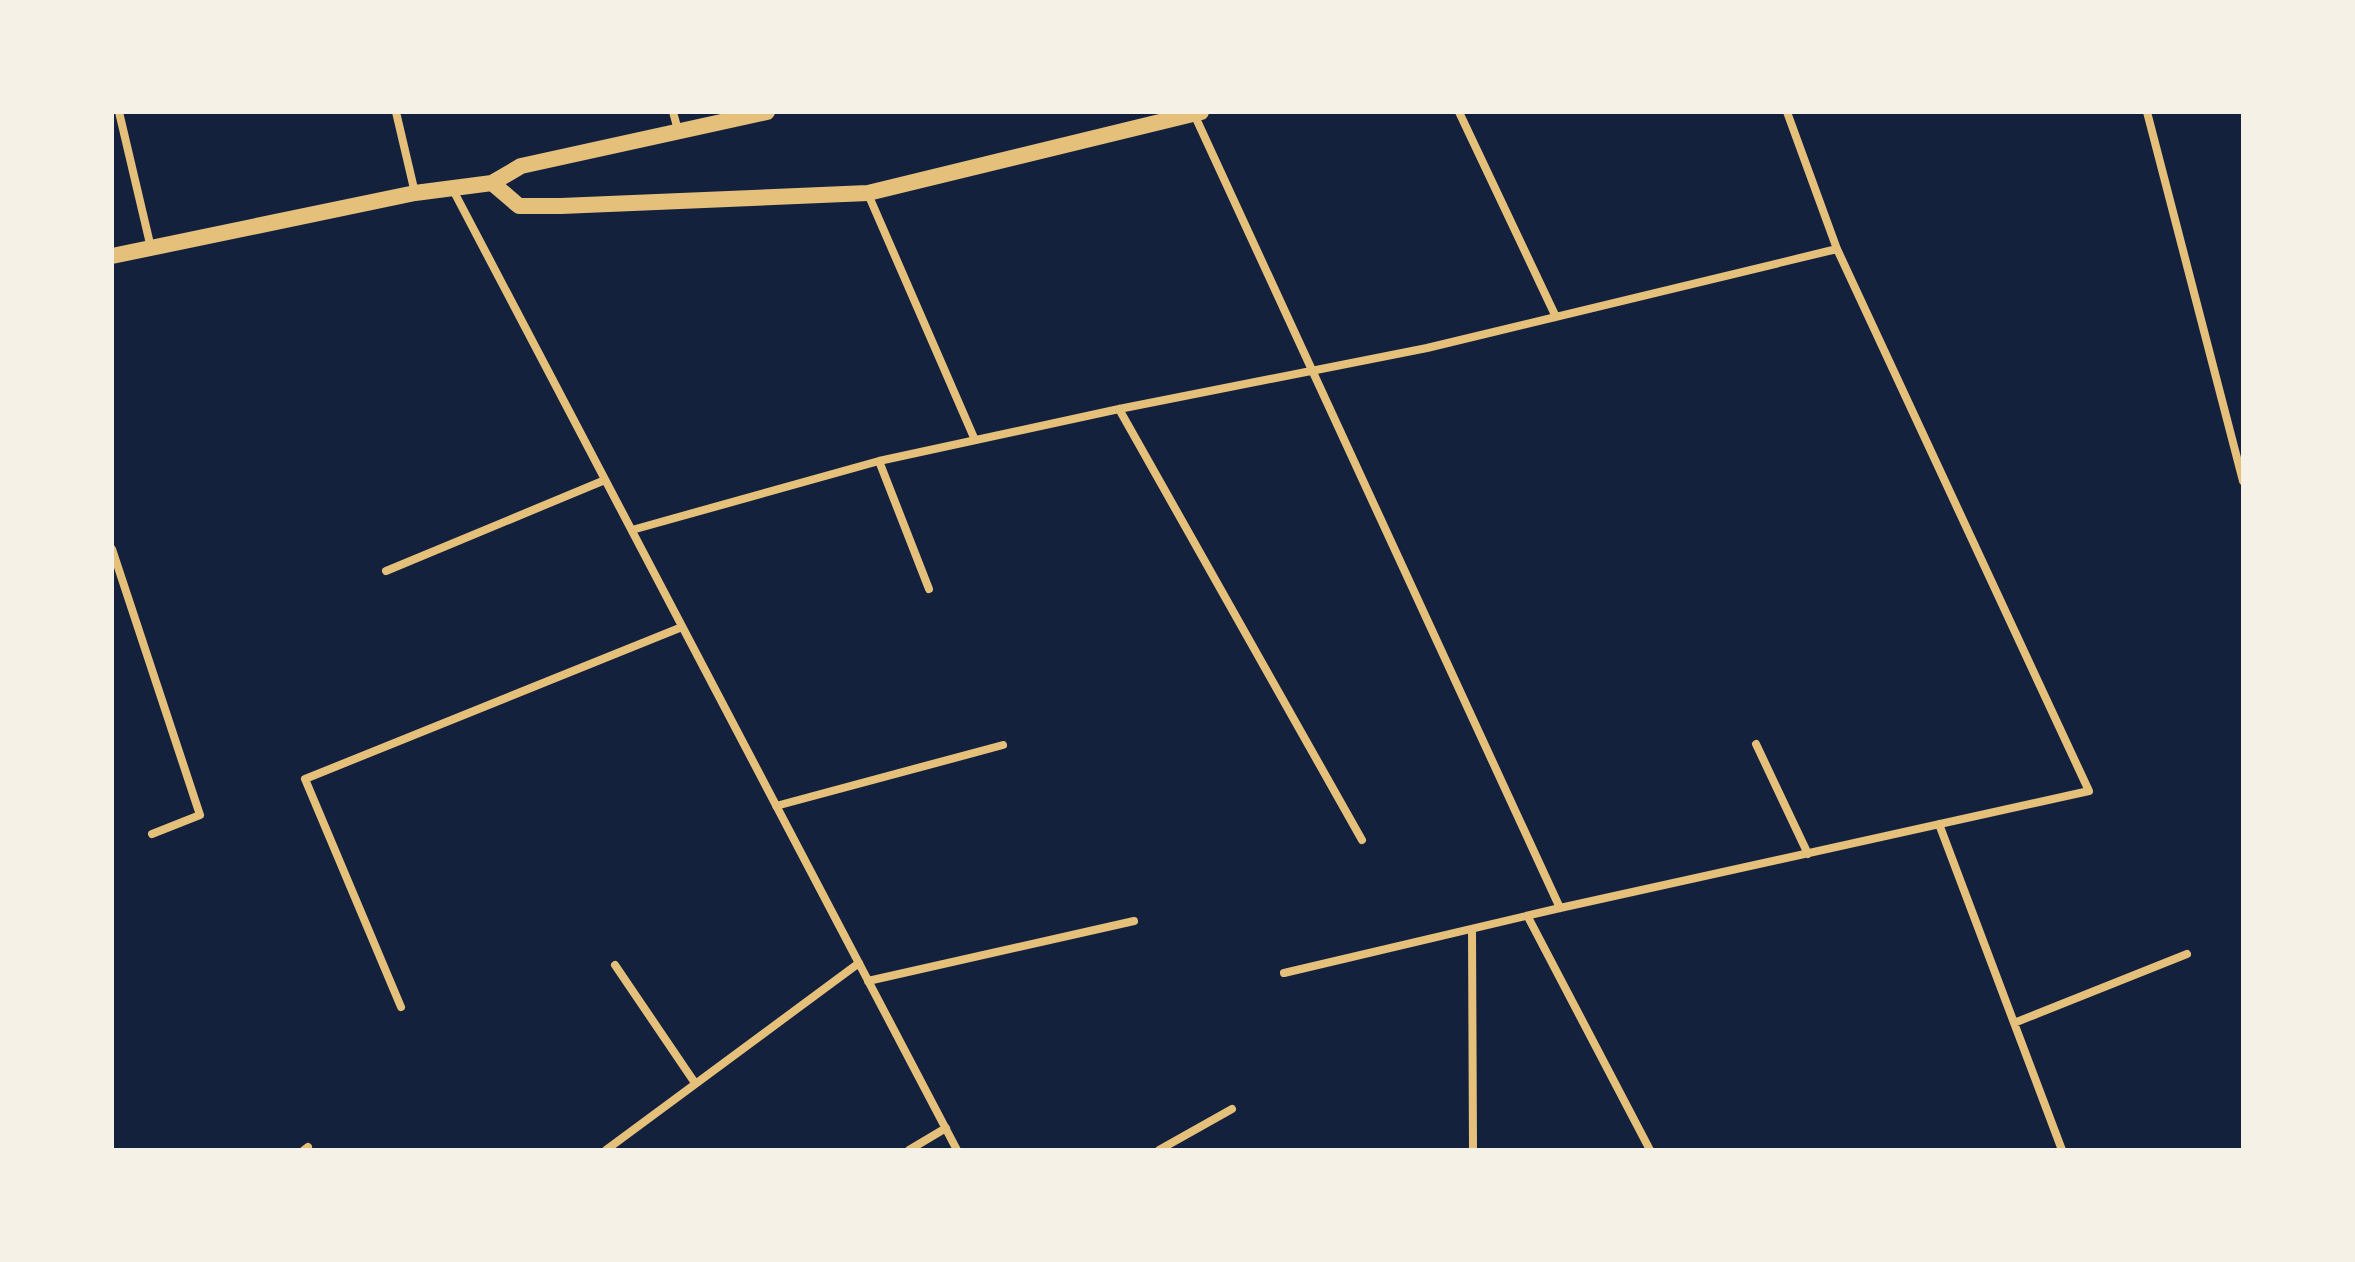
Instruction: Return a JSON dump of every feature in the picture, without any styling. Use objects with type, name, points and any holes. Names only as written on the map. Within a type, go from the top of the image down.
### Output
[{"type":"main road","points":[[112,256],[415,193],[492,183],[521,166],[767,112]]},
{"type":"main road","points":[[492,183],[519,206],[868,193],[1197,113]]},
{"type":"street","points":[[119,112],[151,248]]},
{"type":"street","points":[[396,112],[415,193]]},
{"type":"street","points":[[673,112],[678,130]]},
{"type":"street","points":[[1459,112],[1556,317]]},
{"type":"street","points":[[1284,973],[1560,908],[2089,791],[1837,249],[1787,112]]},
{"type":"street","points":[[2147,112],[2243,481]]},
{"type":"street","points":[[1197,113],[1560,908]]},
{"type":"street","points":[[452,188],[957,1150]]},
{"type":"street","points":[[868,193],[975,440]]},
{"type":"street","points":[[632,530],[879,461],[1119,409],[1427,348],[1837,249]]},
{"type":"street","points":[[1119,409],[1362,840]]},
{"type":"street","points":[[879,461],[929,589]]},
{"type":"street","points":[[386,571],[605,480]]},
{"type":"street","points":[[112,549],[200,815],[152,834]]},
{"type":"street","points":[[401,1007],[305,779],[682,627]]},
{"type":"street","points":[[1756,744],[1808,854]]},
{"type":"street","points":[[776,806],[1003,745]]},
{"type":"street","points":[[1939,824],[2062,1150]]},
{"type":"street","points":[[1528,917],[1650,1150]]},
{"type":"street","points":[[868,981],[1134,921]]},
{"type":"street","points":[[1472,930],[1473,1150]]},
{"type":"street","points":[[2014,1023],[2187,954]]},
{"type":"street","points":[[606,1150],[859,963]]},
{"type":"street","points":[[615,965],[695,1083]]},
{"type":"street","points":[[1159,1150],[1232,1109]]},
{"type":"street","points":[[909,1150],[946,1128]]}]
